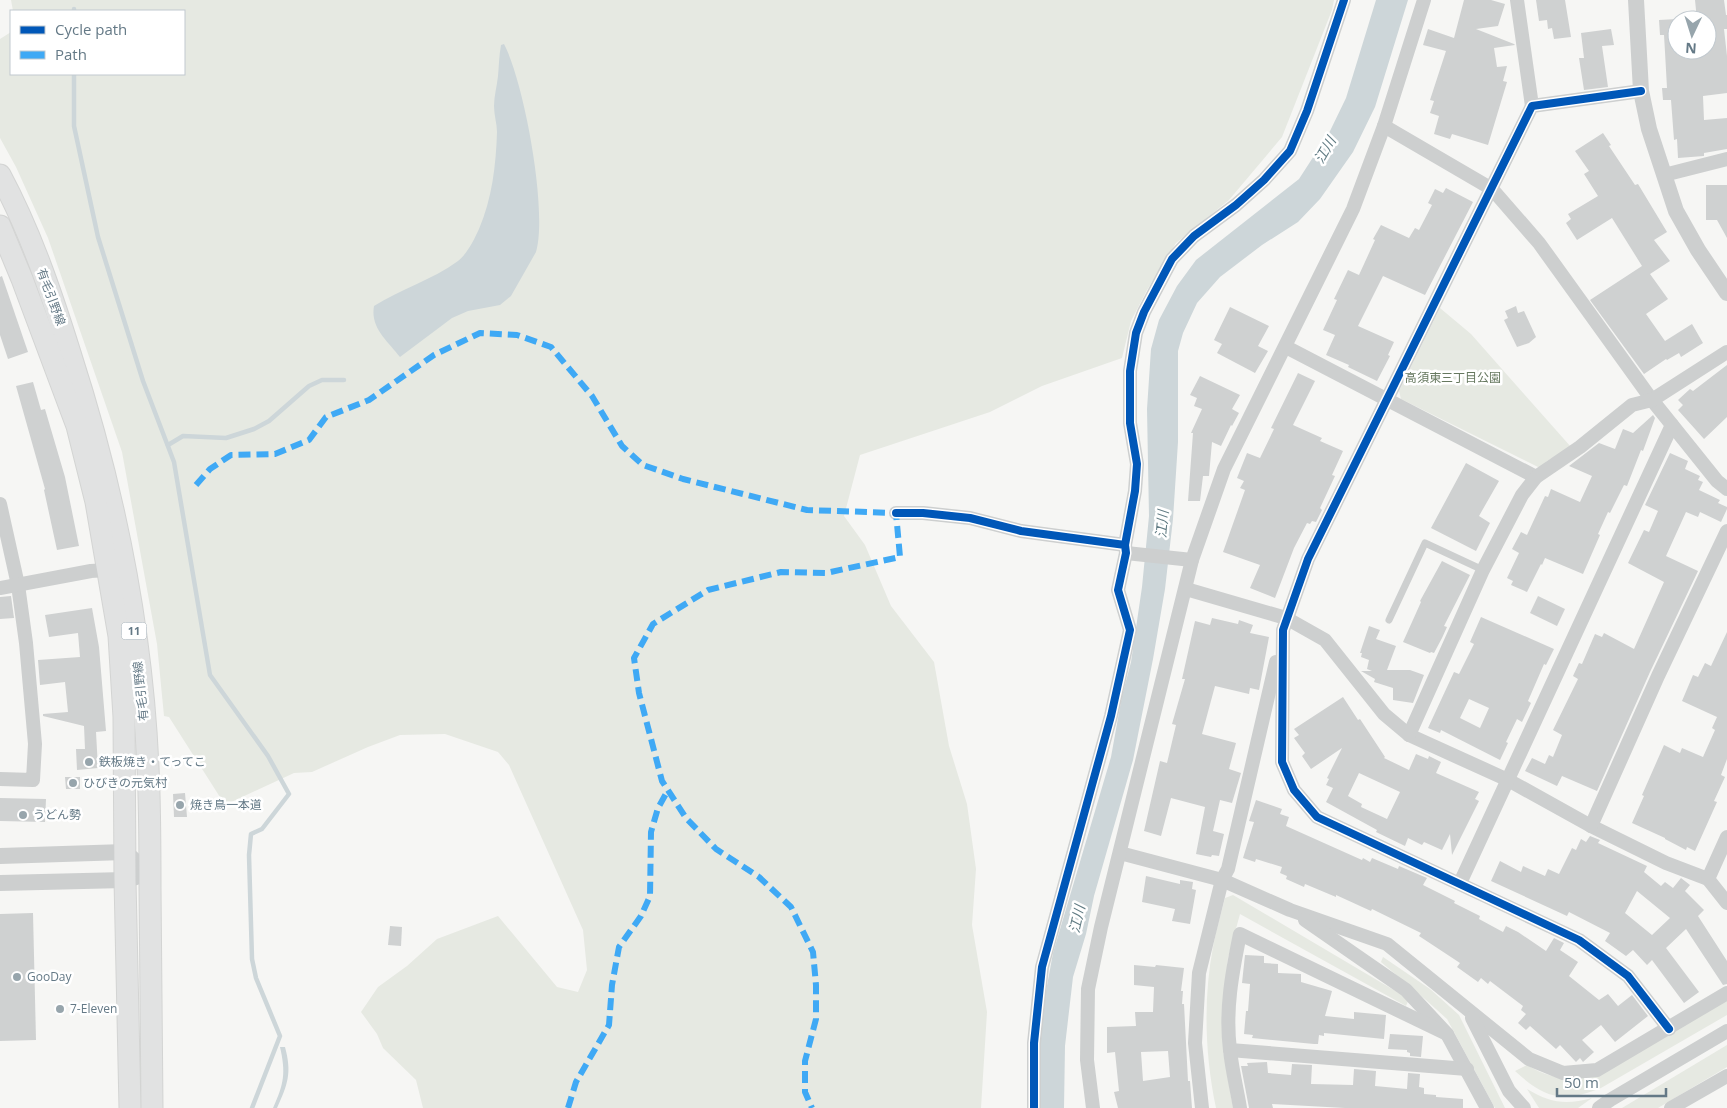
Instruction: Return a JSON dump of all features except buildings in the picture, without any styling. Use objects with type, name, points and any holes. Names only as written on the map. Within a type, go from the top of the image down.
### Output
[{"type":"main road","name":"有毛引野線","points":[[0,175],[6,199],[51,293],[85,399],[105,473],[124,569],[139,664],[148,767],[152,1108]]},
{"type":"main road","name":"有毛引野線","points":[[0,226],[77,426],[96,502],[119,636],[123,708],[130,1108]]},
{"type":"street","points":[[1034,1108],[1034,1043],[1042,967],[1111,716],[1130,630],[1118,590],[1135,491],[1137,464],[1130,423],[1130,371],[1136,333],[1144,312],[1172,259],[1194,236],[1236,205],[1264,180],[1290,151],[1307,111],[1344,0]]},
{"type":"street","points":[[1093,1108],[1087,1060],[1088,989],[1192,560],[1224,469],[1353,209],[1384,126],[1424,0]]},
{"type":"street","points":[[1202,1108],[1195,1043],[1199,973],[1222,880],[1228,869],[1286,618],[1308,559],[1532,106],[1517,0]]},
{"type":"street","points":[[1636,0],[1641,91],[1649,129],[1676,212],[1698,250],[1727,293]]},
{"type":"street","points":[[1532,106],[1641,91]]},
{"type":"street","points":[[1384,126],[1492,189],[1539,243],[1652,400],[1717,481],[1727,489]]},
{"type":"street","points":[[1664,175],[1727,159]]},
{"type":"street","points":[[1286,347],[1536,476]]},
{"type":"street","points":[[1409,734],[1483,570],[1522,495],[1536,476],[1580,447],[1632,405],[1652,400],[1727,352]]},
{"type":"street","points":[[1460,883],[1672,425]]},
{"type":"street","points":[[0,504],[18,585],[26,643],[35,744],[33,780],[0,779]]},
{"type":"street","points":[[896,513],[923,513],[970,518],[1021,531],[1192,560]]},
{"type":"street","points":[[1591,826],[1658,676],[1727,531]]},
{"type":"street","points":[[0,588],[91,571],[107,570]]},
{"type":"street","points":[[1186,590],[1286,618],[1325,640],[1384,714],[1409,734],[1508,780],[1591,826],[1666,863],[1708,879],[1727,904]]},
{"type":"street","points":[[1282,639],[1282,762],[1294,790],[1317,816],[1579,940],[1628,976],[1669,1028]]},
{"type":"street","points":[[1708,879],[1727,837]]},
{"type":"street","points":[[0,856],[125,852],[150,874]]},
{"type":"street","points":[[1120,853],[1222,880],[1290,910],[1387,944],[1529,1059],[1563,1072],[1597,1070],[1727,993]]},
{"type":"street","points":[[0,884],[125,880],[150,874]]},
{"type":"street","points":[[1290,910],[1406,990],[1447,1034],[1487,1108]]},
{"type":"street","points":[[1240,1108],[1230,1050],[1228,1010],[1240,934],[1447,1034]]},
{"type":"street","points":[[1470,1013],[1510,1091],[1524,1108]]},
{"type":"street","points":[[1599,1108],[1727,1031]]},
{"type":"street","points":[[1230,1050],[1467,1069]]},
{"type":"street","points":[[1671,1108],[1727,1076]]},
{"type":"lane","points":[[1389,620],[1425,543],[1483,570]]},
{"type":"green space","points":[[11,0],[1334,0],[1332,10],[1282,137],[1229,200],[1176,243],[1147,290],[1131,321],[1122,358],[1042,386],[990,412],[860,455],[844,516],[865,545],[891,606],[934,662],[949,746],[967,804],[976,869],[972,925],[987,1012],[981,1108],[423,1108],[416,1080],[383,1048],[377,1034],[361,1012],[378,987],[407,966],[437,939],[498,916],[557,987],[578,992],[587,970],[583,930],[509,765],[498,752],[445,734],[400,735],[312,772],[294,773],[225,805],[169,717],[164,716],[157,644],[122,452],[48,238],[16,167],[0,138],[0,39],[10,33],[10,75],[185,75],[185,10],[13,10]]},
{"type":"green space","name":"高須東三丁目公園","points":[[1440,308],[1471,334],[1571,447],[1547,461],[1540,468],[1401,399],[1399,391]]},
{"type":"green space","points":[[1233,895],[1409,999],[1406,1006],[1240,914],[1228,958],[1223,1008],[1223,1050],[1233,1108],[1216,1108],[1209,1068],[1207,1028],[1208,987],[1214,941],[1225,898]]},
{"type":"green space","points":[[1383,957],[1430,989],[1459,1015],[1505,1108],[1495,1108],[1447,1019],[1381,962]]},
{"type":"green space","points":[[1727,998],[1727,1015],[1601,1088],[1588,1093],[1565,1097],[1545,1093],[1515,1071],[1527,1065],[1545,1074],[1562,1078],[1600,1075]]},
{"type":"green space","points":[[1727,1045],[1727,1067],[1658,1108],[1622,1108]]},
{"type":"green space","points":[[1527,1089],[1535,1094],[1558,1101],[1574,1102],[1592,1098],[1578,1108],[1539,1108]]},
{"type":"water","name":"江川","points":[[1376,0],[1408,0],[1375,107],[1353,152],[1320,199],[1298,222],[1262,245],[1220,277],[1197,303],[1183,333],[1178,351],[1178,442],[1173,519],[1165,589],[1153,659],[1133,760],[1073,977],[1065,1046],[1064,1108],[1041,1108],[1040,1051],[1044,1002],[1053,953],[1111,757],[1122,696],[1131,662],[1142,587],[1149,516],[1147,409],[1151,349],[1159,320],[1177,286],[1196,260],[1299,179],[1330,131],[1346,98]]},
{"type":"water","points":[[504,44],[512,62],[519,87],[532,147],[539,208],[539,233],[536,252],[511,296],[500,305],[468,311],[452,318],[400,357],[377,328],[373,314],[374,306],[448,268],[461,258],[475,238],[487,206],[493,182],[497,132],[494,102],[501,45]]},
{"type":"water","points":[[280,1047],[285,1047],[288,1078],[277,1108],[273,1108],[280,1092],[283,1078]]},
{"type":"waterway","points":[[74,75],[74,126],[98,237],[143,381],[174,462],[210,675],[268,756],[289,794],[262,829],[251,834],[249,855],[252,959],[256,978],[280,1036],[252,1108]]},
{"type":"waterway","points":[[168,445],[183,436],[226,438],[254,429],[269,421],[309,386],[322,380],[344,380]]},
{"type":"marked path","points":[[196,485],[210,469],[231,455],[275,454],[309,440],[326,417],[369,400],[434,355],[480,333],[517,335],[551,347],[592,396],[622,446],[643,465],[683,479],[807,510],[896,513],[900,557],[826,573],[781,572],[708,590],[653,624],[634,658],[639,693],[662,781],[686,818],[716,849],[759,877],[791,907],[813,952],[816,985],[816,1019],[805,1061],[805,1092],[812,1108]]},
{"type":"marked path","points":[[568,1108],[576,1082],[609,1025],[612,985],[619,947],[641,916],[650,896],[651,832],[658,808],[668,790]]},
{"type":"cycle path","points":[[1125,545],[1135,491],[1137,464],[1130,423],[1130,371],[1136,333],[1144,312],[1172,259],[1194,236],[1236,205],[1264,180],[1290,151],[1307,111],[1344,0]]},
{"type":"cycle path","points":[[1641,91],[1532,106],[1308,559],[1283,630],[1282,762],[1294,790],[1317,817],[1579,940],[1628,976],[1669,1029]]},
{"type":"cycle path","points":[[896,513],[923,513],[970,518],[1021,531],[1125,545],[1126,553],[1118,590],[1130,630],[1111,716],[1042,967],[1034,1043],[1034,1108]]},
{"type":"place","name":"鉄板焼き・てってこ","points":[[89,762]]},
{"type":"place","name":"ひびきの元気村","points":[[73,783]]},
{"type":"place","name":"焼き鳥一本道","points":[[180,805]]},
{"type":"place","name":"うどん勢","points":[[23,815]]},
{"type":"place","name":"GooDay","points":[[17,977]]},
{"type":"place","name":"7-Eleven","points":[[60,1009]]}]
